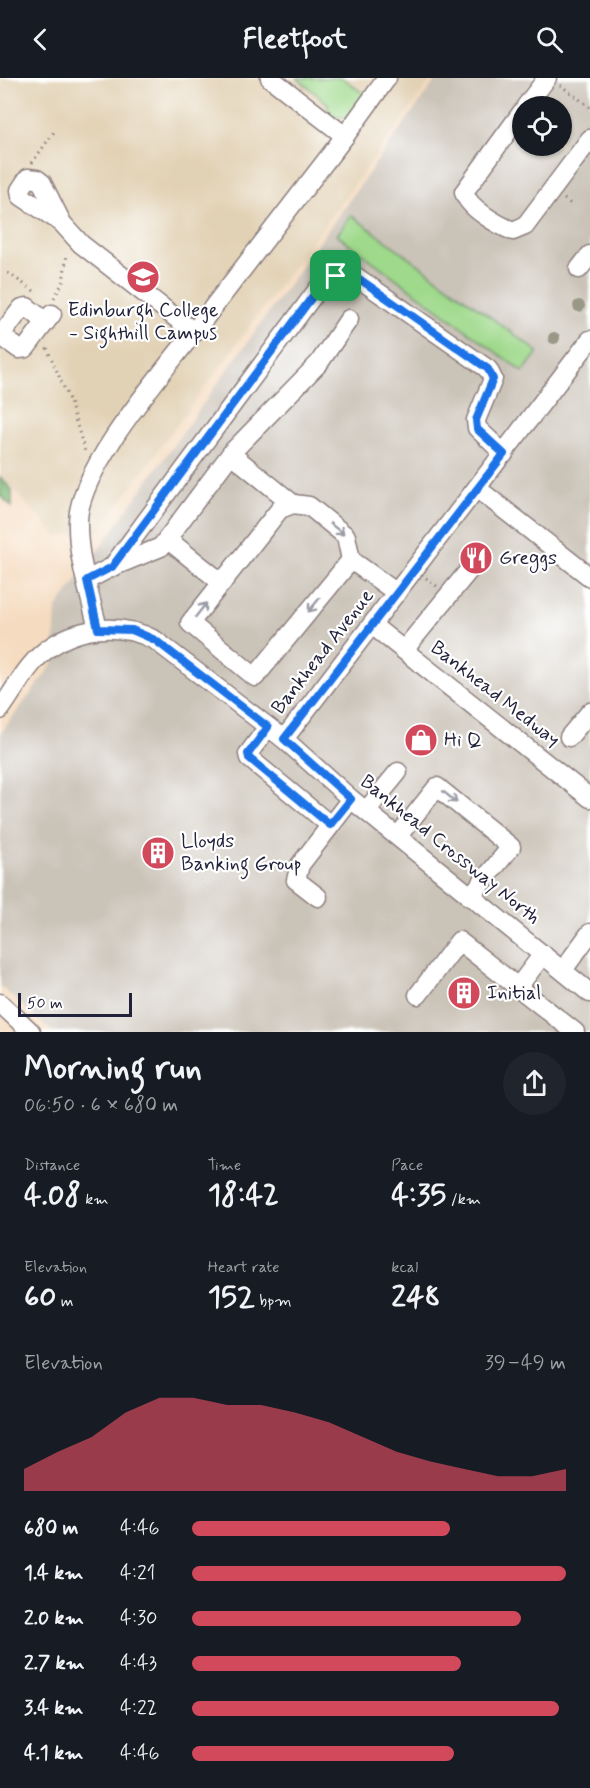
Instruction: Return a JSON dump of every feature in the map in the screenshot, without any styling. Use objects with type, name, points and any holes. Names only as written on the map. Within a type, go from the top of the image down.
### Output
[{"type":"street","points":[[270,78],[345,136]]},
{"type":"street","points":[[98,629],[81,562],[78,519],[88,481],[149,389],[345,136],[387,78]]},
{"type":"street","points":[[537,96],[553,81]]},
{"type":"street","points":[[512,126],[464,192],[470,203],[513,231],[525,226],[590,139]]},
{"type":"street","points":[[62,223],[81,244],[194,332]]},
{"type":"street","points":[[112,567],[321,285],[336,276],[358,278],[488,369],[493,379],[476,420],[477,429],[504,454]]},
{"type":"street","points":[[27,307],[44,324],[26,348],[19,349],[2,336],[22,308],[27,307]]},
{"type":"street","points":[[87,580],[161,547],[231,454],[319,363],[349,319]]},
{"type":"street","name":"Bankhead Avenue","points":[[0,710],[45,651],[70,636],[98,629],[132,630],[155,640],[284,739],[588,348]]},
{"type":"street","points":[[231,454],[293,504]]},
{"type":"street","points":[[477,489],[590,577]]},
{"type":"street","points":[[351,560],[255,677],[190,623],[280,509],[293,504],[309,506],[346,536],[351,560],[397,593]]},
{"type":"street","points":[[167,539],[222,583]]},
{"type":"street","points":[[404,650],[470,569]]},
{"type":"street","name":"Bankhead Medway","points":[[372,625],[590,798]]},
{"type":"street","points":[[569,737],[590,712]]},
{"type":"street","points":[[268,727],[248,754],[249,758],[330,825]]},
{"type":"street","name":"Bankhead Crossway North","points":[[284,739],[351,799],[590,993]]},
{"type":"street","points":[[366,811],[398,772]]},
{"type":"street","points":[[398,836],[437,787],[511,847],[470,897]]},
{"type":"street","points":[[318,897],[296,880],[300,865],[351,799]]},
{"type":"street","points":[[562,970],[590,933]]},
{"type":"street","points":[[418,995],[459,941],[574,1032]]},
{"type":"street","points":[[518,987],[543,954]]},
{"type":"street","points":[[0,1003],[26,1027]]},
{"type":"street","points":[[0,1008],[26,1027]]},
{"type":"path","points":[[553,81],[590,107]]},
{"type":"path","points":[[8,273],[42,297]]},
{"type":"path","points":[[44,324],[43,340],[55,363],[87,456]]},
{"type":"path","points":[[429,579],[436,585]]},
{"type":"shaded area","name":"Edinburgh College - Sighthill Campus","points":[[0,78],[433,78],[98,532],[57,536],[0,476]]},
{"type":"shaded area","points":[[437,78],[590,78],[590,1032],[53,1032],[0,986],[0,734],[53,664],[56,609]]},
{"type":"green space","points":[[297,78],[343,78],[365,95],[348,118],[327,116],[328,104]]},
{"type":"green space","points":[[351,215],[538,352],[523,372],[337,235]]},
{"type":"green space","points":[[0,477],[12,490],[12,507],[0,495]]},
{"type":"place","name":"Edinburgh College - Sighthill Campus","points":[[143,277]]},
{"type":"place","name":"Greggs","points":[[476,558]]},
{"type":"place","name":"Hi Q","points":[[421,740]]},
{"type":"place","name":"Lloyds Banking Group","points":[[158,853]]},
{"type":"place","name":"Initial","points":[[464,993]]},
{"type":"route","points":[[347,275],[358,278],[488,369],[493,379],[476,420],[477,429],[504,454],[284,739],[351,799],[330,825],[249,758],[248,754],[268,727],[155,640],[132,630],[98,629],[87,580],[112,567],[321,285],[336,276],[347,275]]}]
